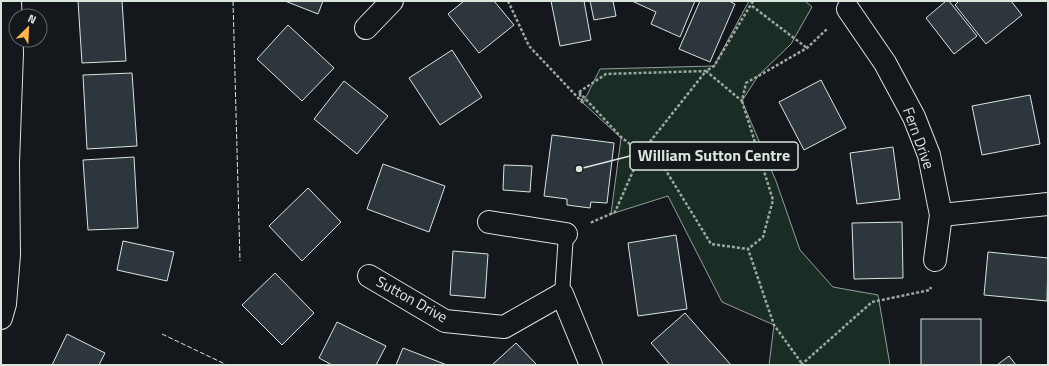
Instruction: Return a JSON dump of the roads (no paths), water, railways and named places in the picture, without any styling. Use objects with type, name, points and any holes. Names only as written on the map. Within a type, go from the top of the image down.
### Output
[{"type":"street","points":[[1,318],[5,304],[9,255],[8,164],[12,53],[10,1]]},
{"type":"street","points":[[366,28],[392,1]]},
{"type":"street","name":"Fern Drive","points":[[847,4],[884,64],[914,117],[929,155],[941,215],[935,260]]},
{"type":"street","points":[[941,215],[1048,204]]},
{"type":"street","points":[[489,222],[566,234]]},
{"type":"street","name":"Sutton Drive","points":[[369,276],[445,321],[504,327],[562,294]]},
{"type":"street","points":[[562,294],[591,365]]},
{"type":"lane","points":[[562,294],[566,234]]},
{"type":"place","name":"William Sutton Centre","points":[[579,169]]}]
